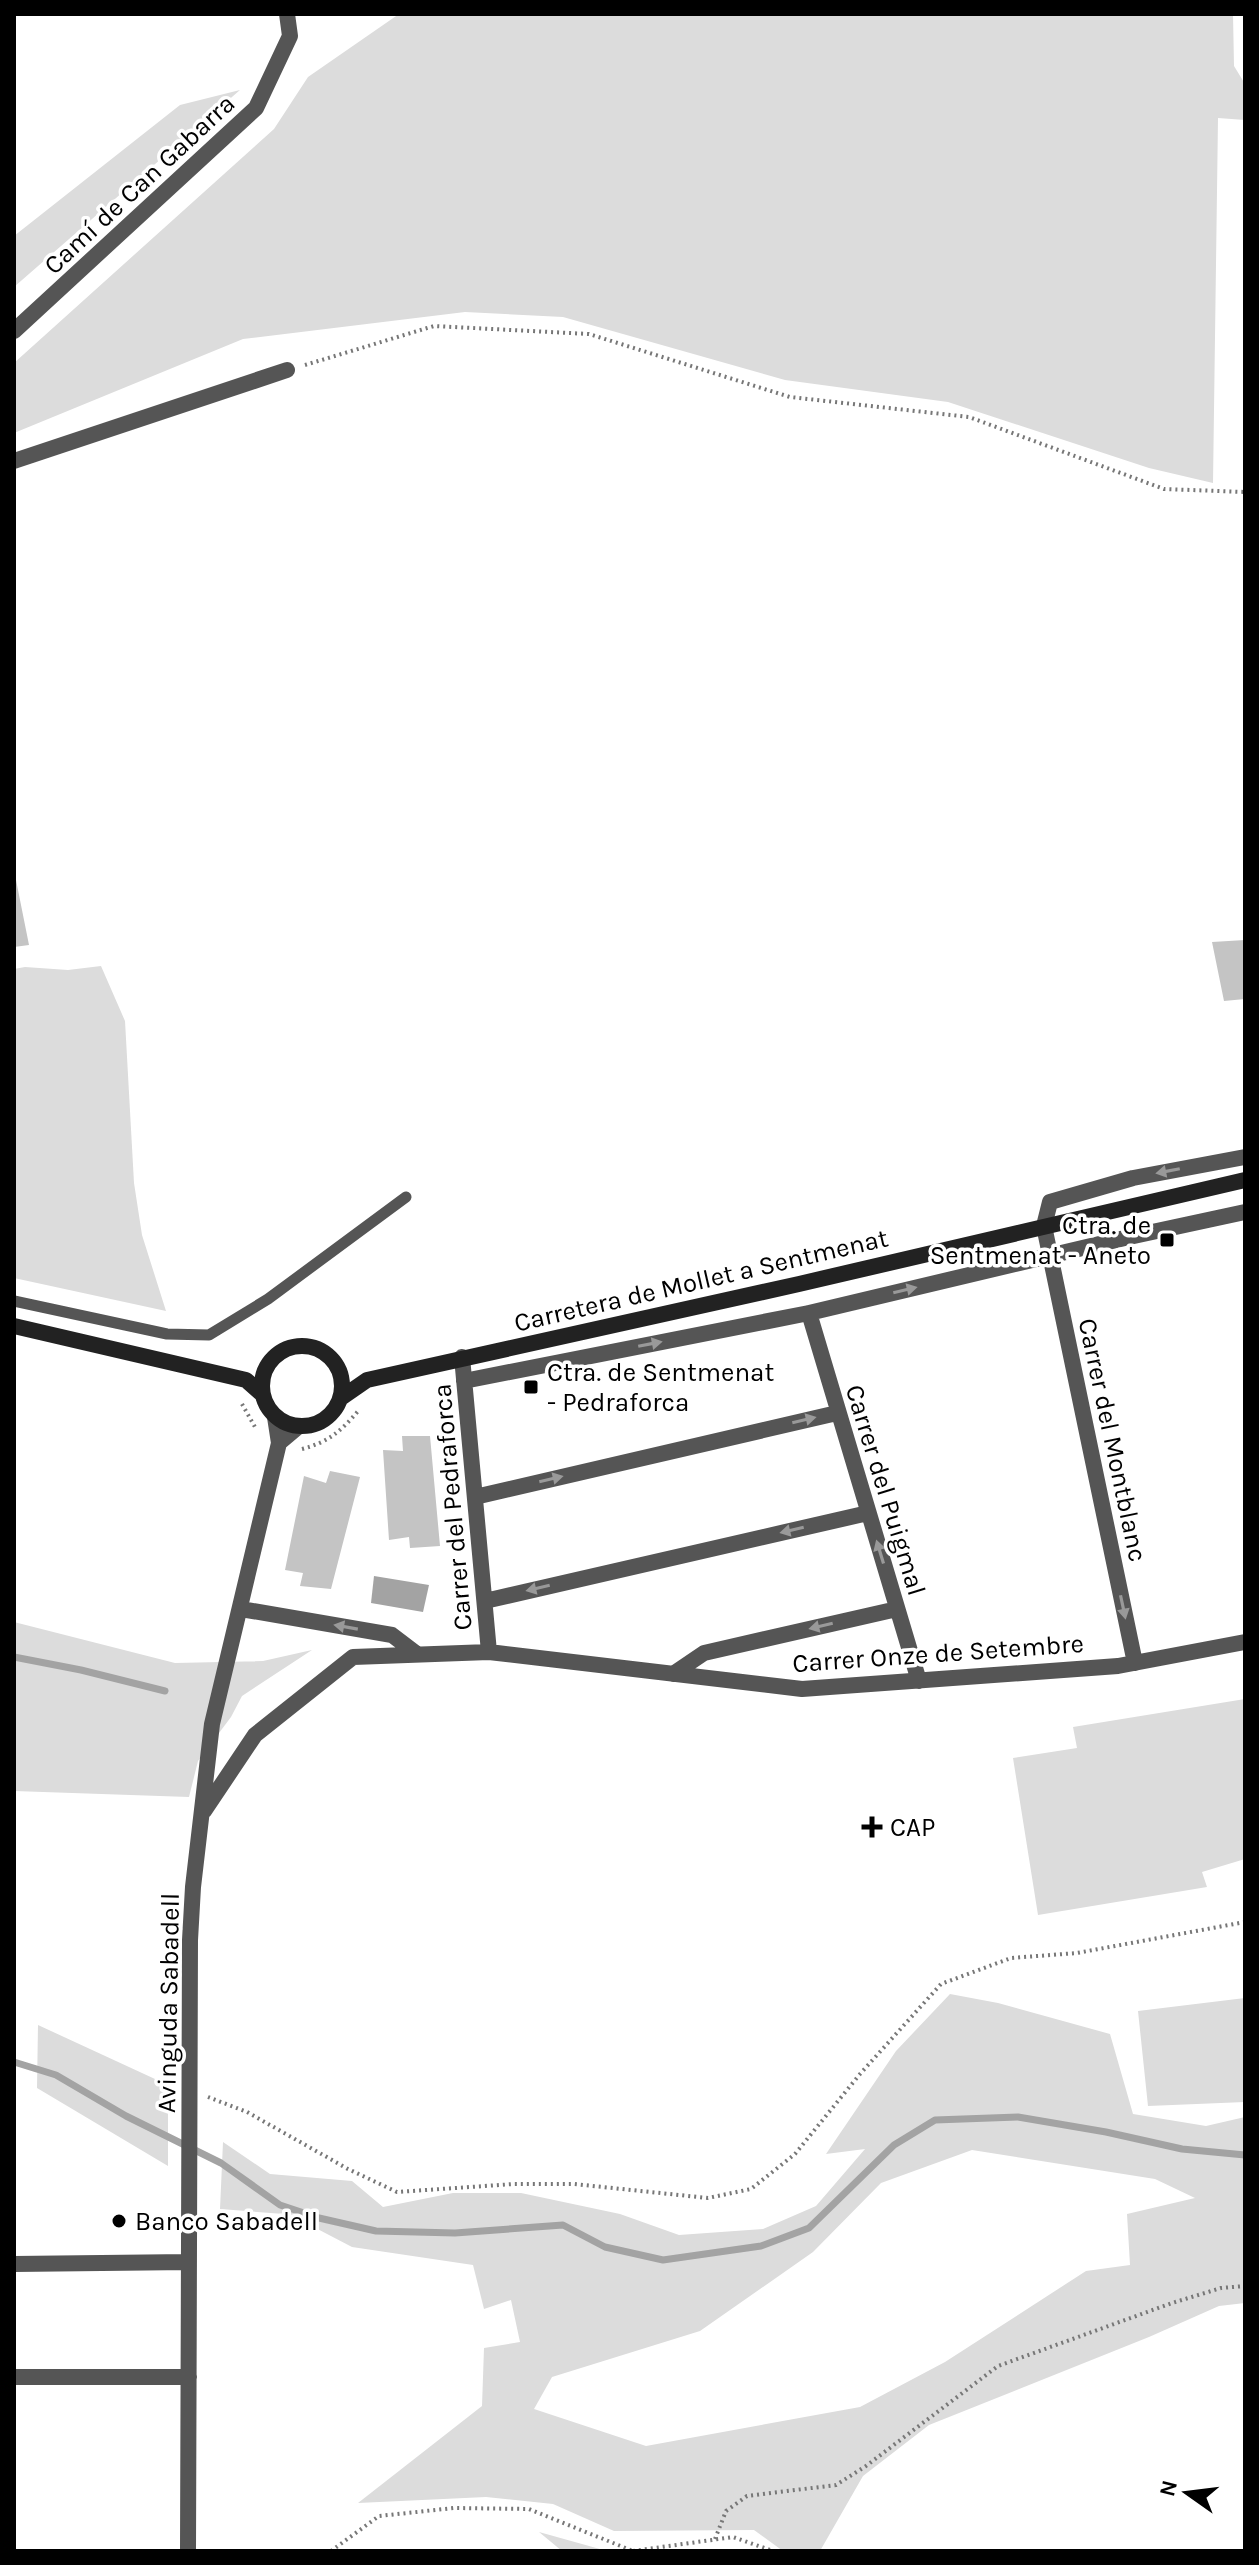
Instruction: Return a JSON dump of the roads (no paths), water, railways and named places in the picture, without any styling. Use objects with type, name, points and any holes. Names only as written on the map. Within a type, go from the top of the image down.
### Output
[{"type":"street","name":"Camí de Can Gabarra","points":[[14,331],[256,108],[290,36],[287,14]]},
{"type":"street","points":[[14,461],[287,370]]},
{"type":"street","points":[[1044,1226],[1050,1202],[1133,1178],[1245,1157]]},
{"type":"street","name":"Carretera de Mollet a Sentmenat","points":[[298,1427],[316,1425],[331,1414],[341,1398],[367,1380],[1245,1180]]},
{"type":"street","name":"Carretera de Mollet a Sentmenat","points":[[464,1381],[809,1313],[1245,1212]]},
{"type":"street","name":"Carrer del Montblanc","points":[[1044,1226],[1135,1663]]},
{"type":"street","name":"Carrer del Puigmal","points":[[809,1313],[919,1681]]},
{"type":"street","points":[[14,1326],[246,1380],[262,1394]]},
{"type":"street","points":[[246,1380],[264,1371],[275,1355],[292,1347],[310,1346],[327,1354],[339,1369],[343,1383],[341,1398]]},
{"type":"street","name":"Carrer del Pedraforca","points":[[462,1357],[489,1652]]},
{"type":"street","points":[[339,1369],[367,1380]]},
{"type":"street","points":[[264,1371],[262,1394],[266,1406],[275,1417],[298,1427]]},
{"type":"street","points":[[475,1497],[837,1413]]},
{"type":"street","points":[[201,1816],[212,1724],[279,1443],[275,1417]]},
{"type":"street","points":[[279,1443],[298,1427]]},
{"type":"street","points":[[485,1601],[868,1513]]},
{"type":"street","points":[[241,1609],[392,1635],[417,1654]]},
{"type":"street","points":[[673,1674],[704,1653],[897,1609]]},
{"type":"street","name":"Carrer Onze de Setembre","points":[[489,1652],[802,1689],[1135,1663],[1245,1642]]},
{"type":"street","name":"Avinguda Sabadell","points":[[188,2551],[190,1940],[201,1816],[255,1735],[353,1657],[489,1652]]},
{"type":"street","points":[[14,2264],[189,2262]]},
{"type":"street","points":[[14,2377],[189,2377]]},
{"type":"lane","points":[[14,1301],[167,1334],[209,1335],[268,1299],[406,1197]]},
{"type":"waterway","points":[[14,1657],[165,1691]]},
{"type":"waterway","points":[[14,2062],[56,2075],[126,2116],[221,2163],[280,2205],[319,2218],[376,2231],[455,2233],[563,2225],[605,2247],[663,2260],[761,2246],[809,2228],[894,2145],[935,2120],[1018,2117],[1182,2149],[1245,2155]]},
{"type":"place","name":"Ctra. de Sentmenat - Aneto","points":[[1167,1240]]},
{"type":"place","name":"Ctra. de Sentmenat - Pedraforca","points":[[531,1387]]},
{"type":"place","name":"CAP","points":[[872,1827]]},
{"type":"place","name":"Banco Sabadell","points":[[119,2221]]}]
